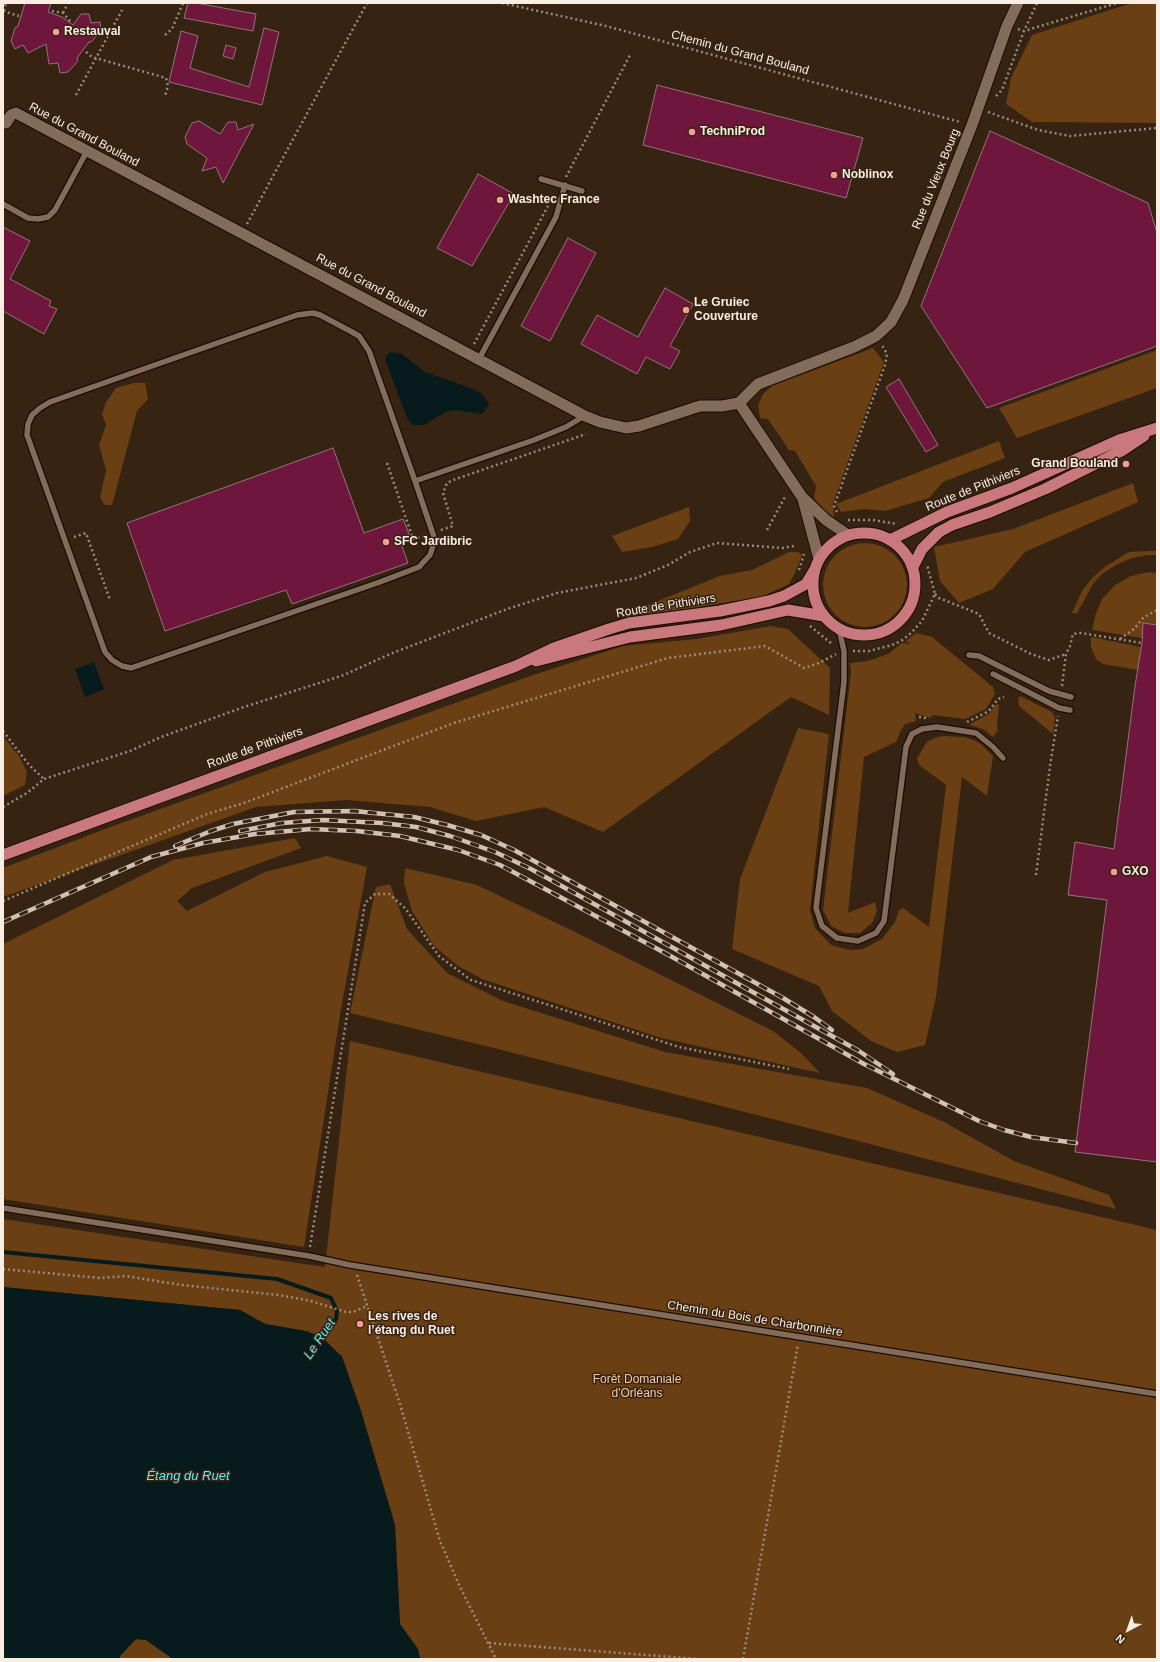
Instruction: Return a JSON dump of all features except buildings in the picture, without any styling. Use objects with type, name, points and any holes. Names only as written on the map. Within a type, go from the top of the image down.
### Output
[{"type":"main road","name":"Route de Pithiviers","points":[[890,540],[947,512],[1012,488],[1119,440],[1157,428]]},
{"type":"main road","name":"Route de Pithiviers","points":[[913,567],[922,549],[939,532],[952,525],[1045,489],[1124,450],[1157,428]]},
{"type":"main road","points":[[870,533],[890,540],[907,556],[913,567],[916,586],[914,598],[910,608],[895,625],[882,632],[868,635],[848,633],[839,629],[824,616],[818,606],[814,594],[813,582],[817,564],[832,544],[848,535],[870,533]]},
{"type":"main road","name":"Route de Pithiviers","points":[[3,855],[516,666],[554,648],[629,623],[720,611],[769,601],[784,596],[806,584],[817,564]]},
{"type":"main road","name":"Route de Pithiviers","points":[[516,666],[630,637],[721,626],[788,610],[824,616]]},
{"type":"street","name":"Rue du Vieux Bourg","points":[[739,403],[758,384],[854,347],[876,336],[891,322],[902,300],[972,125],[1007,26],[1018,3]]},
{"type":"street","name":"Rue du Grand Bouland","points":[[6,123],[11,115],[16,113],[585,416],[600,422],[626,428],[639,426],[700,406],[722,406],[739,403]]},
{"type":"street","points":[[739,403],[802,497],[826,520],[848,535]]},
{"type":"street","points":[[802,497],[817,564]]},
{"type":"lane","points":[[3,204],[28,218],[38,219],[48,217],[55,210],[87,151]]},
{"type":"lane","points":[[541,179],[582,191]]},
{"type":"lane","points":[[479,359],[556,218],[565,185]]},
{"type":"lane","points":[[305,313],[313,313],[320,315],[352,332],[364,343],[369,351],[433,533],[435,540],[430,555],[419,567],[412,570],[131,668],[122,666],[112,660],[105,652],[27,435],[28,424],[32,415],[50,402],[305,313]]},
{"type":"lane","points":[[415,481],[534,440],[566,427],[585,416]]},
{"type":"lane","points":[[839,629],[844,651],[844,682],[816,908],[822,926],[837,938],[858,941],[876,933],[884,921],[906,747],[912,734],[922,729],[937,727],[976,733],[994,747],[1003,758]]},
{"type":"lane","points":[[968,655],[979,656],[1049,691],[1071,698]]},
{"type":"lane","points":[[993,674],[1059,708],[1070,710]]},
{"type":"lane","name":"Chemin du Bois de Charbonnière","points":[[3,1208],[309,1256],[350,1265],[459,1281],[1157,1394]]},
{"type":"path","points":[[6,3],[4,11],[19,16]]},
{"type":"path","points":[[63,13],[68,3]]},
{"type":"path","points":[[165,36],[172,29],[183,3]]},
{"type":"path","points":[[242,232],[368,3]]},
{"type":"path","name":"Chemin du Grand Bouland","points":[[502,3],[606,26],[972,125]]},
{"type":"path","points":[[1037,3],[1024,31],[1117,3]]},
{"type":"path","points":[[76,95],[122,10]]},
{"type":"path","points":[[52,11],[63,13],[71,22]]},
{"type":"path","points":[[86,52],[92,57],[166,78],[168,86],[165,96]]},
{"type":"path","points":[[565,185],[566,177],[630,55]]},
{"type":"path","points":[[978,109],[1038,130],[1070,136],[1157,128]]},
{"type":"path","points":[[469,353],[549,205]]},
{"type":"path","points":[[837,518],[837,513],[834,506],[885,366],[887,354],[876,336]]},
{"type":"path","points":[[387,463],[413,539],[453,526],[443,493],[447,483],[586,434]]},
{"type":"path","points":[[767,530],[787,495]]},
{"type":"path","points":[[65,540],[86,533],[110,600]]},
{"type":"path","points":[[3,807],[27,793],[44,779],[130,751],[161,737],[244,707],[344,675],[440,634],[557,592],[636,578],[668,565],[690,552],[717,543],[782,548],[794,546]]},
{"type":"path","points":[[797,590],[797,578],[806,549]]},
{"type":"path","points":[[935,594],[939,598],[979,614],[989,633],[1031,654],[1049,660],[1066,654]]},
{"type":"path","points":[[1120,639],[1134,629],[1142,618],[1157,610]]},
{"type":"path","points":[[803,612],[808,625],[844,651]]},
{"type":"path","points":[[3,901],[207,814],[244,803],[454,723],[668,658],[765,646],[804,668],[819,663],[844,651],[869,651],[884,648],[901,641],[918,626]]},
{"type":"path","points":[[1061,695],[1066,654],[1073,634],[1081,633],[1142,642]]},
{"type":"path","points":[[960,722],[967,722],[989,711],[998,700],[1004,697]]},
{"type":"path","points":[[1036,875],[1059,708]]},
{"type":"path","points":[[919,717],[932,719]]},
{"type":"path","points":[[3,731],[29,765],[44,779]]},
{"type":"path","points":[[309,1256],[365,903],[375,894],[389,894],[405,908],[439,956],[472,980],[679,1047],[789,1069]]},
{"type":"path","points":[[350,1265],[358,1276],[400,1404],[440,1540],[460,1587],[496,1659]]},
{"type":"path","points":[[3,1269],[100,1278],[126,1276],[181,1285],[279,1295],[346,1312],[353,1312],[367,1306]]},
{"type":"path","points":[[743,1659],[799,1337]]},
{"type":"path","points":[[488,1643],[699,1659]]},
{"type":"green space","points":[[1132,3],[1157,3],[1157,123],[1032,122],[1006,104],[1011,78],[1032,35]]},
{"type":"green space","points":[[873,348],[884,362],[833,503],[834,517],[826,512],[814,498],[816,486],[795,451],[789,450],[768,419],[760,418],[758,405],[763,394],[772,386]]},
{"type":"green space","points":[[1157,350],[1157,388],[1017,438],[999,408]]},
{"type":"green space","points":[[134,383],[145,383],[148,399],[137,411],[112,505],[105,505],[100,498],[106,470],[99,445],[106,425],[102,414],[106,402],[116,388]]},
{"type":"green space","points":[[999,441],[1005,458],[943,482],[929,498],[885,511],[864,509],[841,512],[836,504]]},
{"type":"green space","points":[[1133,483],[1138,502],[1025,552],[993,589],[959,603],[940,581],[934,547],[1013,529]]},
{"type":"green space","points":[[689,507],[690,521],[678,539],[652,547],[622,552],[612,536]]},
{"type":"green space","points":[[865,543],[873,544],[888,550],[900,562],[906,577],[906,593],[900,608],[888,620],[873,626],[865,627],[857,626],[842,620],[830,608],[824,593],[823,585],[824,577],[830,562],[842,550],[857,544]]},
{"type":"green space","points":[[1157,551],[1157,555],[1132,558],[1103,573],[1093,584],[1077,613],[1072,613],[1082,591],[1093,577],[1106,566],[1129,552]]},
{"type":"green space","points":[[789,552],[798,552],[802,555],[789,584],[763,596],[639,617],[638,609],[720,576],[752,570]]},
{"type":"green space","points":[[1149,572],[1157,573],[1157,625],[1143,623],[1142,638],[1092,630],[1096,613],[1102,599],[1115,585],[1131,576]]},
{"type":"green space","points":[[771,626],[788,629],[830,668],[829,715],[791,697],[603,832],[544,807],[476,821],[430,807],[346,800],[256,807],[3,897],[3,868],[113,826],[533,675],[623,646],[696,639]]},
{"type":"green space","points":[[916,633],[932,637],[993,687],[995,694],[986,709],[965,719],[933,715],[930,718],[915,713],[916,721],[905,724],[896,742],[864,757],[848,913],[875,902],[877,911],[872,923],[860,933],[845,933],[831,926],[823,910],[851,672],[850,663],[868,661],[888,654],[902,643],[911,644],[906,641]]},
{"type":"green space","points":[[1091,637],[1141,647],[1138,670],[1103,664],[1096,659],[1091,647]]},
{"type":"green space","points":[[1020,696],[1052,712],[1055,717],[1053,734],[1019,706],[1018,699]]},
{"type":"green space","points":[[999,704],[998,730],[993,737],[983,729],[969,725],[990,713],[995,705]]},
{"type":"green space","points":[[798,728],[829,734],[810,910],[815,928],[831,945],[850,950],[863,949],[882,939],[895,922],[899,910],[903,908],[929,927],[946,785],[919,765],[917,758],[927,742],[934,738],[943,736],[964,737],[981,744],[993,756],[987,796],[962,777],[936,997],[925,1045],[897,1052],[871,1041],[832,1011],[819,986],[732,949],[740,879]]},
{"type":"green space","points":[[3,736],[19,756],[27,772],[25,785],[3,796]]},
{"type":"green space","points":[[295,838],[301,848],[192,888],[177,901],[187,911],[265,872],[327,856],[367,867],[341,1009],[304,1247],[3,1199],[3,944],[173,860]]},
{"type":"green space","points":[[405,868],[477,885],[571,930],[773,1031],[801,1053],[820,1073],[661,1038],[482,979],[458,966],[434,946],[412,911],[404,883]]},
{"type":"green space","points":[[390,884],[407,929],[447,973],[503,1001],[665,1052],[867,1088],[944,1122],[1014,1161],[1109,1195],[1116,1209],[847,1138],[350,1013],[376,887]]},
{"type":"green space","name":"Forêt Domaniale d'Orléans","points":[[350,1041],[1157,1230],[1157,1659],[420,1659],[418,1649],[400,1624],[395,1525],[361,1411],[342,1356],[306,1331],[265,1324],[240,1310],[3,1287],[3,1219],[325,1267]]},
{"type":"green space","points":[[136,1639],[146,1640],[173,1659],[120,1659],[120,1656]]},
{"type":"water","points":[[391,352],[402,354],[425,372],[481,393],[489,404],[482,414],[455,410],[446,412],[424,425],[413,425],[407,418],[385,359]]},
{"type":"water","points":[[94,662],[104,689],[85,697],[75,669]]},
{"type":"water","name":"Étang du Ruet","points":[[3,1287],[240,1310],[265,1324],[306,1331],[322,1337],[342,1357],[361,1411],[395,1525],[400,1624],[418,1649],[420,1659],[173,1659],[146,1640],[136,1639],[120,1656],[120,1659],[3,1659]]},
{"type":"waterway","name":"Le Ruet","points":[[3,1252],[277,1279],[331,1298],[337,1311],[336,1319],[319,1342]]},
{"type":"railway","points":[[175,846],[211,831],[233,824],[294,812],[354,811],[414,817],[447,825],[481,835],[514,850],[783,998],[832,1030]]},
{"type":"railway","points":[[240,831],[282,823],[323,820],[382,823],[416,827],[450,836],[495,852],[531,869],[859,1051],[893,1074]]},
{"type":"railway","points":[[3,922],[151,857],[203,843],[255,834],[311,829],[357,831],[400,836],[458,850],[500,865],[665,953],[864,1064],[979,1121],[1004,1130],[1031,1137],[1076,1143]]},
{"type":"place","name":"Restauval","points":[[56,32]]},
{"type":"place","name":"TechniProd","points":[[692,132]]},
{"type":"place","name":"Noblinox","points":[[834,175]]},
{"type":"place","name":"Washtec France","points":[[500,200]]},
{"type":"place","name":"Le Gruiec Couverture","points":[[686,310]]},
{"type":"place","name":"Grand Bouland","points":[[1126,464]]},
{"type":"place","name":"SFC Jardibric","points":[[386,542]]},
{"type":"place","name":"GXO","points":[[1114,872]]},
{"type":"place","name":"Les rives de l’étang du Ruet","points":[[360,1324]]}]
